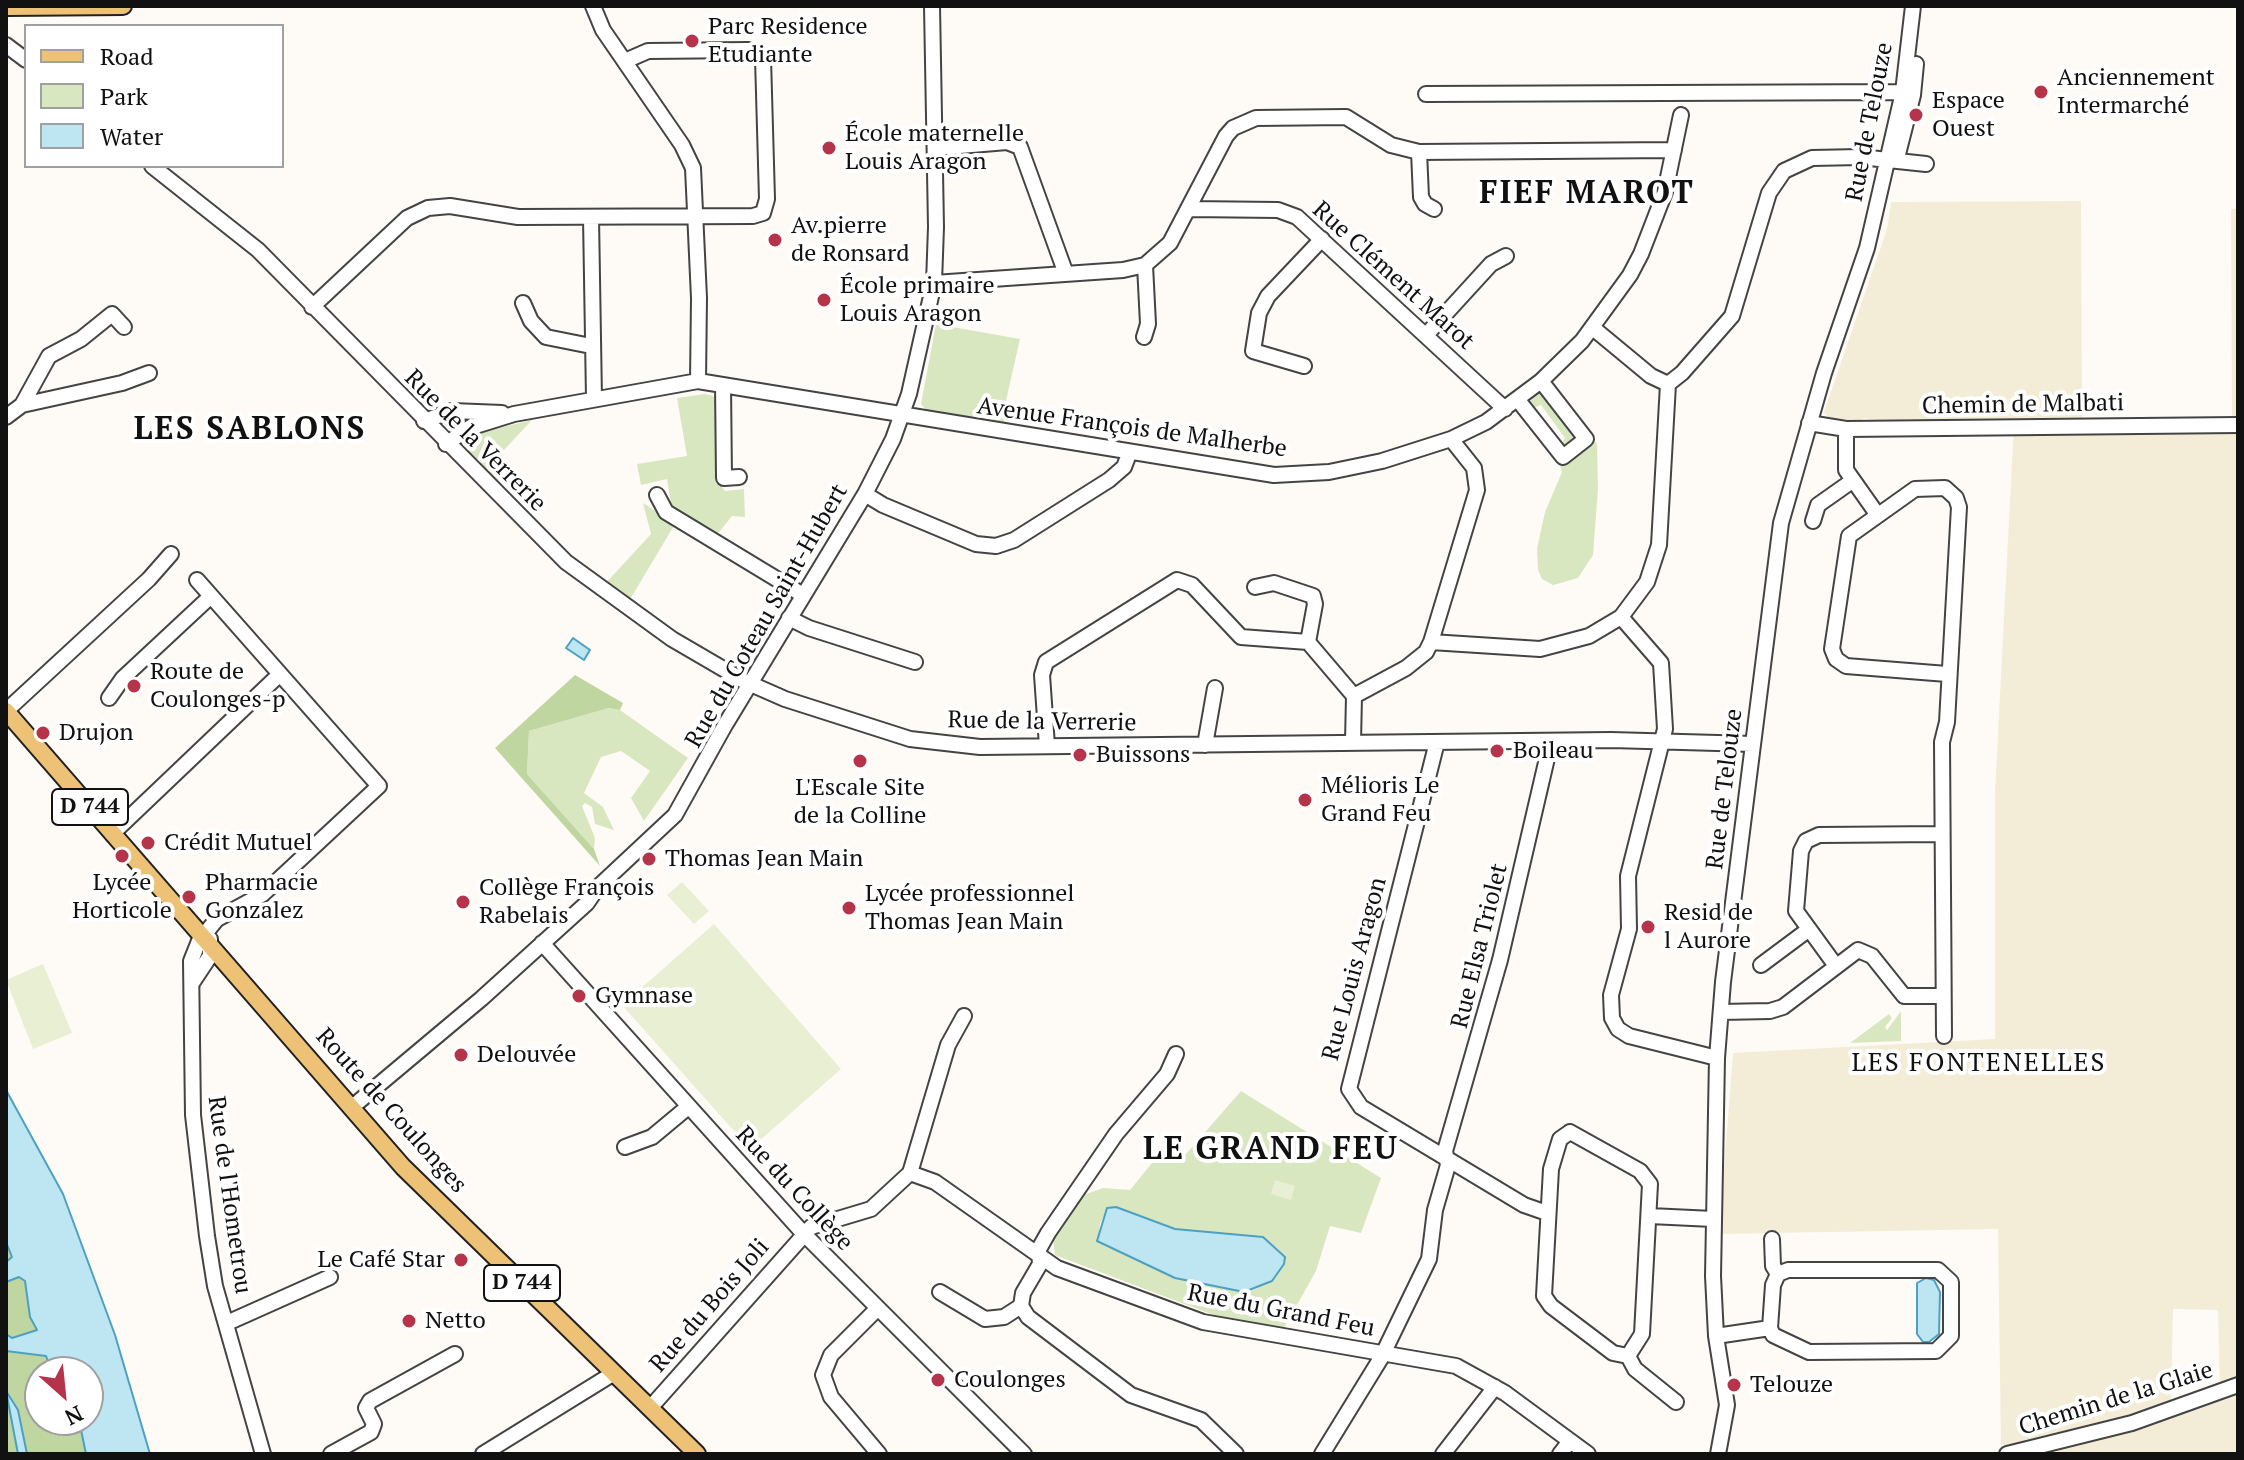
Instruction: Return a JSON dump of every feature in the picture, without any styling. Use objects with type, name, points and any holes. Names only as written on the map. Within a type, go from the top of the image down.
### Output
[{"type":"main road","points":[[6,7],[123,6]]},
{"type":"main road","name":"Route de Coulonges","points":[[6,711],[403,1167],[697,1454]]},
{"type":"street","points":[[593,6],[597,19],[688,155],[695,182],[697,216],[698,381]]},
{"type":"street","name":"Rue du Coteau Saint-Hubert","points":[[351,1108],[422,1051],[542,943],[675,815],[865,494],[902,415],[919,357],[934,283],[936,148],[932,6]]},
{"type":"street","name":"Rue de Telouze","points":[[1718,1454],[1727,1405],[1716,1336],[1713,1219],[1717,1058],[1781,523],[1809,423],[1870,237],[1903,92],[1913,10]]},
{"type":"street","name":"Rue de Telouze","points":[[1888,161],[1913,95],[1917,26],[1913,10]]},
{"type":"street","points":[[6,45],[24,58]]},
{"type":"street","points":[[312,307],[407,218],[422,210],[442,206],[508,216],[591,217],[753,216],[765,209],[767,98],[763,58],[748,50],[648,51],[625,61]]},
{"type":"street","points":[[1426,94],[1903,92]]},
{"type":"street","name":"Avenue François de Malherbe","points":[[514,414],[698,381],[1129,454],[1274,475],[1356,467],[1451,439],[1505,409],[1541,381],[1593,328],[1641,254],[1665,192],[1681,115]]},
{"type":"street","points":[[934,283],[1145,265],[1170,243],[1226,136],[1233,128],[1256,118],[1346,117],[1391,145],[1419,152],[1674,150]]},
{"type":"street","points":[[936,148],[1007,142],[1020,147],[1066,274]]},
{"type":"street","points":[[1419,152],[1421,197],[1425,204],[1434,209]]},
{"type":"street","points":[[1431,642],[1540,649],[1589,636],[1621,617],[1647,582],[1659,545],[1668,384],[1682,373],[1732,316],[1769,193],[1784,171],[1812,158],[1926,164]]},
{"type":"street","name":"Rue de la Verrerie","points":[[154,168],[225,228],[258,250],[446,444],[579,572],[672,639],[750,685],[910,739],[980,747],[1551,741],[1753,744]]},
{"type":"street","name":"Rue Clément Marot","points":[[1189,209],[1287,212],[1322,239],[1505,409]]},
{"type":"street","points":[[591,217],[594,399]]},
{"type":"street","points":[[1304,366],[1253,351],[1259,313],[1268,296],[1322,239]]},
{"type":"street","points":[[1427,334],[1491,264],[1506,256]]},
{"type":"street","points":[[1144,337],[1148,324],[1145,265]]},
{"type":"street","points":[[523,303],[531,321],[546,337],[591,346]]},
{"type":"street","points":[[6,417],[22,405],[49,356],[81,339],[112,314],[124,327]]},
{"type":"street","points":[[1593,328],[1651,376],[1668,384]]},
{"type":"street","points":[[22,405],[122,383],[149,373]]},
{"type":"street","points":[[1518,400],[1563,457],[1586,439],[1541,381]]},
{"type":"street","points":[[723,385],[724,478],[739,477]]},
{"type":"street","points":[[424,421],[452,411],[514,414]]},
{"type":"street","points":[[446,444],[469,428],[514,414]]},
{"type":"street","name":"Chemin de Malbati","points":[[1809,423],[1846,429],[2238,425]]},
{"type":"street","points":[[1846,429],[1845,465],[1852,481],[1877,514]]},
{"type":"street","points":[[1354,696],[1406,668],[1426,652],[1431,642],[1478,483],[1474,468],[1451,439]]},
{"type":"street","points":[[865,494],[976,544],[996,546],[1014,540],[1109,480],[1124,467],[1129,454]]},
{"type":"street","points":[[1813,521],[1818,505],[1852,481]]},
{"type":"street","points":[[1944,1036],[1942,742],[1947,722],[1947,674],[1959,502],[1945,488],[1915,489],[1877,514],[1846,542],[1831,644],[1833,654],[1846,666],[1947,674]]},
{"type":"street","points":[[657,495],[666,512],[803,595]]},
{"type":"street","points":[[6,711],[149,579],[171,554]]},
{"type":"street","points":[[197,580],[379,786],[263,894],[225,914],[209,944]]},
{"type":"street","points":[[1047,746],[1042,675],[1046,662],[1177,580],[1192,585],[1230,629],[1241,637],[1308,642],[1354,696],[1353,742]]},
{"type":"street","points":[[1255,587],[1274,583],[1313,596],[1315,604],[1308,642]]},
{"type":"street","points":[[109,698],[123,678],[211,596]]},
{"type":"street","points":[[1621,617],[1663,669],[1663,741],[1628,876],[1629,929],[1610,1007],[1618,1029],[1629,1036],[1717,1058]]},
{"type":"street","points":[[789,618],[809,628],[915,662]]},
{"type":"street","points":[[112,834],[280,674]]},
{"type":"street","points":[[1205,745],[1215,688]]},
{"type":"street","name":"Rue Elsa Triolet","points":[[1322,1454],[1383,1353],[1425,1270],[1447,1158],[1445,1151],[1500,960],[1551,741]]},
{"type":"street","name":"Rue Louis Aragon","points":[[1437,742],[1349,1081],[1351,1095],[1361,1107],[1524,1205],[1547,1213]]},
{"type":"street","points":[[1836,966],[1796,911],[1801,851],[1810,838],[1819,835],[1941,834]]},
{"type":"street","points":[[1761,965],[1808,930]]},
{"type":"street","name":"Rue du Collège","points":[[542,943],[803,1233],[1024,1454]]},
{"type":"street","name":"Rue de l'Hometrou","points":[[209,944],[191,961],[193,1115],[212,1272],[263,1454]]},
{"type":"street","points":[[1721,1012],[1776,1010],[1852,953],[1864,951],[1904,996],[1943,996]]},
{"type":"street","points":[[803,1233],[822,1221],[871,1209],[910,1173],[948,1045],[964,1016]]},
{"type":"street","points":[[1176,1054],[1167,1074],[1074,1192],[1039,1249],[1041,1259],[1023,1293],[1021,1306],[1028,1317],[1131,1395],[1201,1420],[1236,1454]]},
{"type":"street","points":[[625,1147],[652,1137],[688,1107]]},
{"type":"street","points":[[1570,1132],[1645,1175],[1650,1184],[1642,1334],[1628,1356],[1613,1353],[1547,1301],[1544,1290],[1551,1169],[1559,1142],[1570,1132]]},
{"type":"street","name":"Rue du Grand Feu","points":[[910,1173],[935,1182],[1041,1259],[1168,1312],[1203,1322],[1446,1363],[1495,1387],[1588,1454]]},
{"type":"street","points":[[1650,1216],[1713,1219]]},
{"type":"street","name":"Rue du Bois Joli","points":[[650,1408],[803,1233]]},
{"type":"street","points":[[1772,1239],[1773,1266],[1783,1272],[1938,1270],[1951,1282],[1951,1336],[1936,1351],[1809,1352],[1773,1335],[1770,1328],[1773,1285],[1783,1272]]},
{"type":"street","points":[[227,1323],[330,1277]]},
{"type":"street","points":[[940,1292],[985,1319],[1004,1317],[1021,1306]]},
{"type":"street","points":[[878,1308],[831,1355],[823,1375],[831,1397],[879,1454]]},
{"type":"street","points":[[1716,1336],[1770,1328]]},
{"type":"street","points":[[331,1454],[371,1432],[374,1424],[366,1408],[370,1401],[455,1354]]},
{"type":"street","points":[[1628,1356],[1635,1369],[1676,1402]]},
{"type":"street","points":[[483,1454],[614,1373]]},
{"type":"street","name":"Chemin de la Glaie","points":[[2007,1454],[2132,1423],[2238,1385]]},
{"type":"street","points":[[1443,1454],[1495,1387]]},
{"type":"street","points":[[1560,1454],[1570,1441]]},
{"type":"shaded area","points":[[2081,201],[2082,417],[2086,430],[2232,430],[2231,209],[2238,209],[2238,1454],[2037,1454],[2133,1432],[2220,1399],[2218,1310],[2173,1309],[2171,1405],[2087,1430],[2021,1445],[2001,1445],[1998,1229],[1719,1234],[1733,1053],[1995,1039],[1995,792],[2014,424],[1895,423],[1864,418],[1855,423],[1828,417],[1824,412],[1887,229],[1891,202]]},
{"type":"green space","points":[[936,324],[1020,339],[1003,414],[1010,417],[1008,425],[926,410],[921,404]]},
{"type":"green space","points":[[705,394],[716,397],[718,481],[725,491],[744,489],[745,517],[732,516],[716,536],[672,510],[667,479],[641,485],[637,464],[687,456],[677,398]]},
{"type":"green space","points":[[1538,394],[1545,394],[1579,436],[1565,451],[1560,446],[1565,438],[1541,405],[1533,408],[1528,403]]},
{"type":"green space","points":[[532,420],[491,464],[502,476],[496,482],[469,459],[466,449],[474,434]]},
{"type":"green space","points":[[1592,437],[1597,444],[1598,489],[1593,555],[1578,578],[1553,585],[1542,579],[1538,570],[1537,549],[1545,512],[1562,472],[1560,465]]},
{"type":"green space","points":[[643,503],[675,524],[629,601],[605,584],[651,534]]},
{"type":"green space","points":[[575,675],[623,703],[620,710],[609,708],[529,731],[527,774],[594,849],[600,866],[495,748]]},
{"type":"green space","points":[[609,708],[620,710],[688,758],[644,821],[631,798],[650,771],[621,751],[601,757],[584,793],[603,807],[614,830],[595,824],[592,807],[585,803],[582,806],[595,838],[594,849],[527,774],[529,731]]},
{"type":"green space","points":[[682,882],[709,911],[694,924],[667,895]]},
{"type":"green space","points":[[714,924],[841,1069],[750,1149],[622,1005]]},
{"type":"green space","points":[[43,964],[72,1033],[33,1049],[6,980]]},
{"type":"green space","points":[[1901,1011],[1901,1041],[1850,1043],[1889,1014],[1892,1018],[1885,1027],[1887,1030]]},
{"type":"green space","points":[[6,1090],[63,1194],[115,1335],[150,1454],[6,1454]]},
{"type":"green space","points":[[1241,1091],[1381,1178],[1361,1233],[1330,1226],[1316,1271],[1283,1330],[1240,1325],[1055,1255],[1053,1238],[1083,1195],[1103,1188],[1130,1190],[1156,1158],[1186,1154]],"holes":[[[1107,1208],[1118,1208],[1152,1224],[1175,1229],[1263,1237],[1278,1249],[1285,1262],[1272,1281],[1251,1291],[1175,1278],[1098,1242],[1100,1224]]]},
{"type":"green space","points":[[1275,1180],[1295,1186],[1291,1200],[1271,1194]]},
{"type":"water","points":[[573,638],[590,650],[584,660],[566,648]]},
{"type":"water","points":[[6,1090],[63,1194],[115,1335],[150,1454],[86,1454],[82,1436],[104,1436],[104,1356],[46,1356],[6,1351],[6,1334],[12,1338],[37,1330],[30,1317],[25,1281],[19,1277],[6,1282],[6,1262],[12,1257],[6,1242]]},
{"type":"water","points":[[1116,1207],[1175,1229],[1263,1237],[1285,1257],[1284,1264],[1272,1281],[1244,1292],[1175,1278],[1097,1241],[1107,1208]]},
{"type":"water","points":[[1926,1278],[1934,1280],[1940,1292],[1939,1334],[1929,1342],[1923,1342],[1917,1334],[1917,1283]]},
{"type":"water","points":[[6,1391],[18,1410],[27,1454],[18,1454]]},
{"type":"place","name":"Parc Residence Etudiante","points":[[692,41]]},
{"type":"place","name":"Anciennement Intermarché","points":[[2041,92]]},
{"type":"place","name":"Espace Ouest","points":[[1916,115]]},
{"type":"place","name":"École maternelle Louis Aragon","points":[[829,148]]},
{"type":"place","name":"Av.pierre de Ronsard","points":[[775,240]]},
{"type":"place","name":"École primaire Louis Aragon","points":[[824,300]]},
{"type":"place","name":"Route de Coulonges-p","points":[[134,686]]},
{"type":"place","name":"Drujon","points":[[43,733]]},
{"type":"place","name":"Boileau","points":[[1497,751]]},
{"type":"place","name":"Buissons","points":[[1080,755]]},
{"type":"place","name":"L'Escale Site de la Colline","points":[[860,761]]},
{"type":"place","name":"Mélioris Le Grand Feu","points":[[1305,800]]},
{"type":"place","name":"Crédit Mutuel","points":[[148,843]]},
{"type":"place","name":"Lycée Horticole","points":[[122,856]]},
{"type":"place","name":"Thomas Jean Main","points":[[649,859]]},
{"type":"place","name":"Pharmacie Gonzalez","points":[[189,897]]},
{"type":"place","name":"Collège François Rabelais","points":[[463,902]]},
{"type":"place","name":"Lycée professionnel Thomas Jean Main","points":[[849,908]]},
{"type":"place","name":"Resid de l Aurore","points":[[1648,927]]},
{"type":"place","name":"Gymnase","points":[[579,996]]},
{"type":"place","name":"Delouvée","points":[[461,1055]]},
{"type":"place","name":"Le Café Star","points":[[461,1260]]},
{"type":"place","name":"Netto","points":[[409,1321]]},
{"type":"place","name":"Coulonges","points":[[938,1380]]},
{"type":"place","name":"Telouze","points":[[1734,1385]]},
{"type":"district","name":"FIEF MAROT","points":[[1587,194]]},
{"type":"district","name":"LES SABLONS","points":[[250,430]]},
{"type":"district","name":"LES FONTENELLES","points":[[1979,1064]]},
{"type":"district","name":"LE GRAND FEU","points":[[1271,1150]]}]
